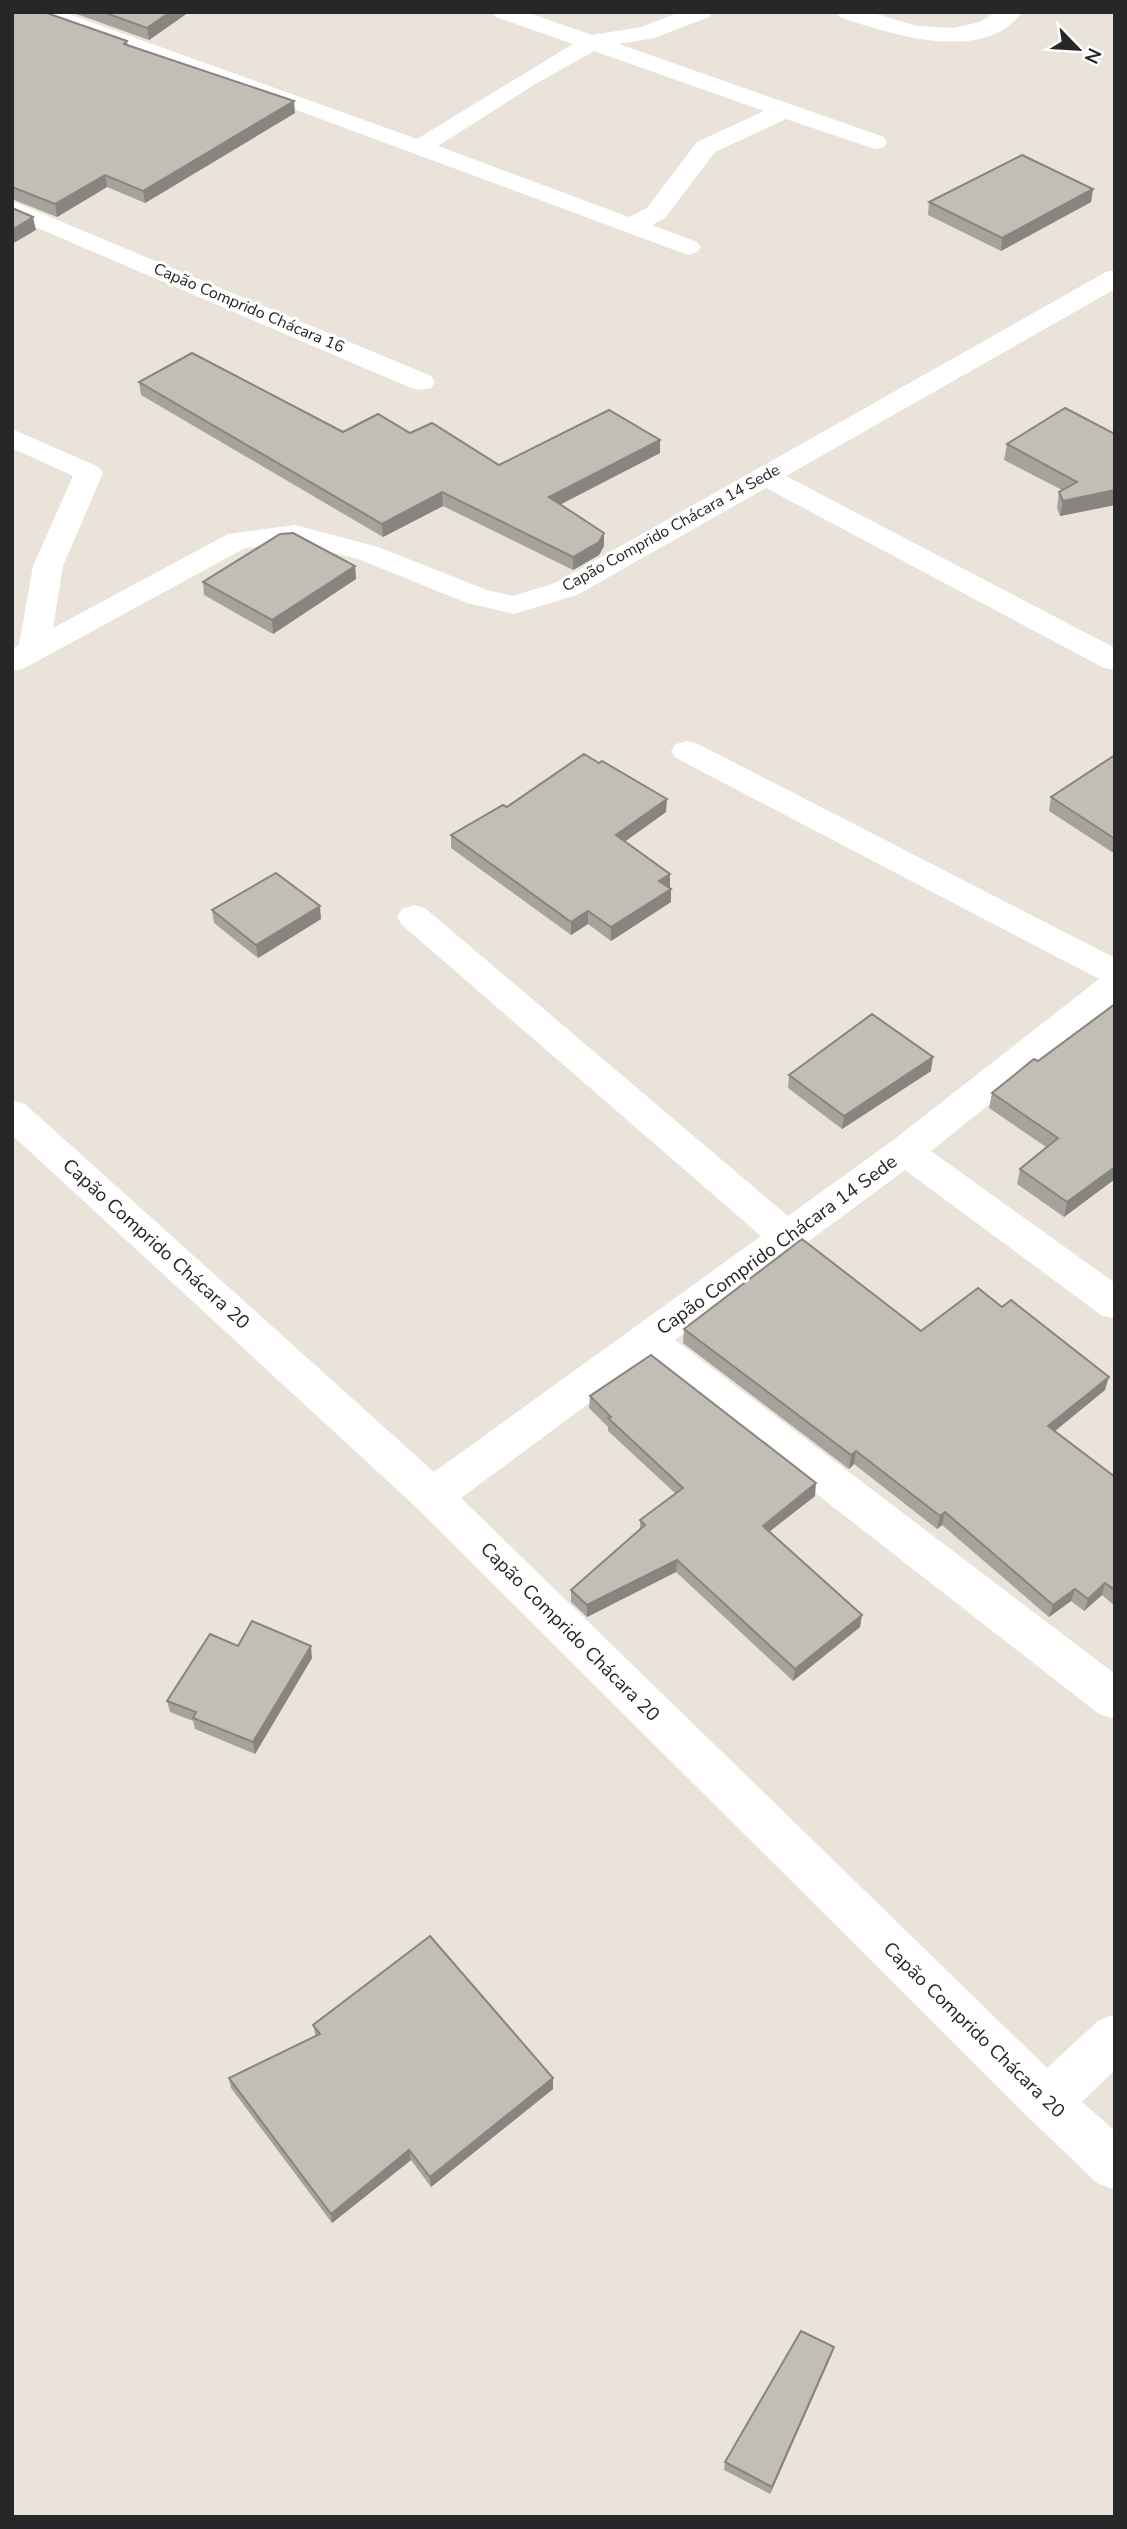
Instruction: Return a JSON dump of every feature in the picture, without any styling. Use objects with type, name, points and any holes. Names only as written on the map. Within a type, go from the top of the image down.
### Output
[{"type":"street","points":[[41,12],[688,247]]},
{"type":"street","points":[[504,12],[875,142]]},
{"type":"street","points":[[419,148],[593,41],[646,33],[701,12]]},
{"type":"street","points":[[848,12],[907,32],[950,35],[987,28],[1011,12]]},
{"type":"street","points":[[629,226],[656,213],[706,148],[785,110]]},
{"type":"street","name":"Capão Comprido Chácara 16","points":[[12,208],[421,382]]},
{"type":"street","name":"Capão Comprido Chácara 14 Sede","points":[[23,656],[238,540],[295,534],[368,552],[478,597],[514,605],[566,589],[1115,278]]},
{"type":"street","points":[[12,437],[89,472],[48,566],[23,656]]},
{"type":"street","points":[[765,476],[1115,661]]},
{"type":"street","points":[[687,751],[1115,973]]},
{"type":"street","points":[[414,917],[788,1237]]},
{"type":"street","name":"Capão Comprido Chácara 14 Sede","points":[[432,1496],[905,1151],[1115,985]]},
{"type":"street","name":"Capão Comprido Chácara 20","points":[[12,1113],[432,1496],[1046,2102],[1115,2165]]},
{"type":"street","points":[[905,1151],[1115,1304]]},
{"type":"street","points":[[647,1340],[1115,1700]]},
{"type":"street","points":[[1046,2102],[1115,2037]]},
{"type":"building","points":[[12,12],[44,12],[127,41],[124,44],[294,101],[143,191],[105,175],[55,204],[12,187]]},
{"type":"building","points":[[103,12],[170,12],[147,28]]},
{"type":"building","points":[[1022,155],[1093,189],[1002,238],[929,202]]},
{"type":"building","points":[[12,208],[33,217],[12,230]]},
{"type":"building","points":[[192,353],[343,432],[378,414],[410,433],[432,423],[499,465],[609,410],[660,440],[549,497],[604,533],[599,542],[573,557],[442,492],[382,524],[139,382]]},
{"type":"building","points":[[1065,408],[1115,434],[1115,490],[1063,501],[1059,492],[1077,482],[1007,444]]},
{"type":"building","points":[[293,533],[355,566],[272,620],[203,582],[280,534]]},
{"type":"building","points":[[584,754],[599,763],[602,761],[667,799],[616,835],[670,874],[659,881],[671,889],[611,927],[588,911],[571,922],[451,835],[503,805],[507,807]]},
{"type":"building","points":[[1115,755],[1115,839],[1051,797]]},
{"type":"building","points":[[276,873],[320,906],[256,945],[212,910]]},
{"type":"building","points":[[1115,1004],[1115,1167],[1067,1202],[1020,1169],[1058,1138],[992,1093],[1034,1059],[1038,1061]]},
{"type":"building","points":[[872,1014],[933,1057],[844,1116],[789,1075]]},
{"type":"building","points":[[802,1239],[921,1331],[978,1288],[1002,1307],[1011,1300],[1109,1377],[1048,1426],[1115,1477],[1115,1590],[1105,1583],[1088,1599],[1075,1589],[1053,1605],[945,1512],[940,1516],[856,1451],[851,1455],[684,1329]]},
{"type":"building","points":[[651,1355],[816,1483],[763,1526],[862,1615],[795,1669],[677,1560],[587,1605],[571,1590],[645,1525],[640,1520],[683,1488],[608,1418],[611,1417],[590,1396]]},
{"type":"building","points":[[252,1621],[311,1646],[253,1742],[193,1718],[196,1712],[167,1701],[210,1634],[238,1646]]},
{"type":"building","points":[[430,1936],[553,2078],[430,2177],[409,2150],[331,2214],[229,2078],[320,2034],[313,2025]]},
{"type":"building","points":[[801,2331],[834,2347],[772,2487],[725,2462]]}]
